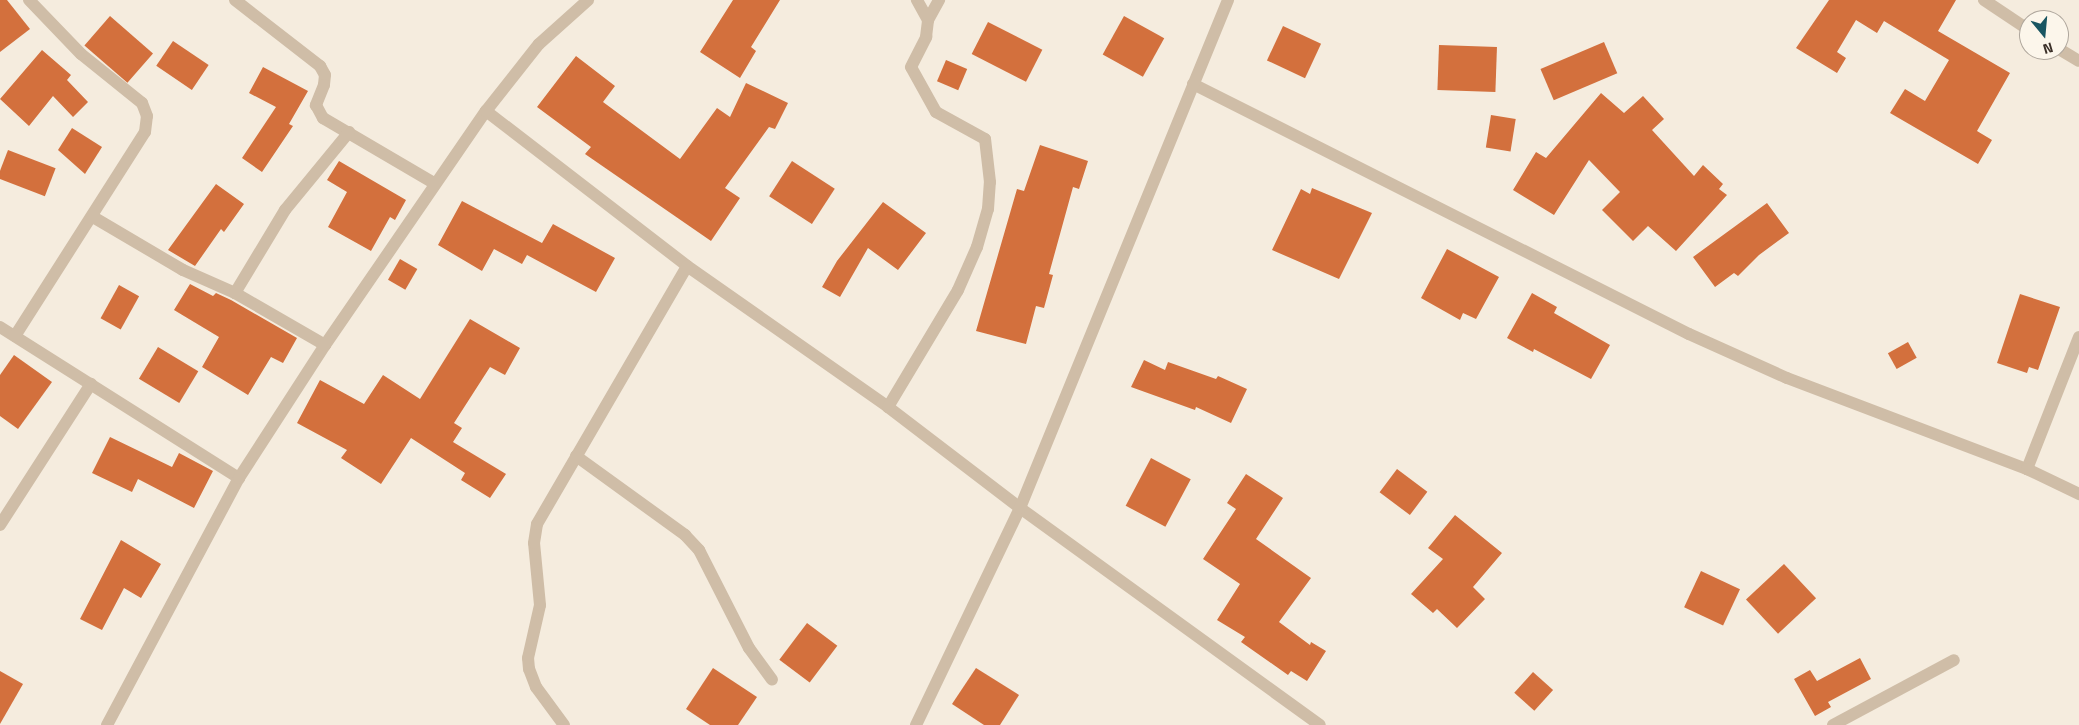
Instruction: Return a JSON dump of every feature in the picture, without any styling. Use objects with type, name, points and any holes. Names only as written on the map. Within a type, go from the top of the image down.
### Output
[{"type":"street","points":[[15,336],[94,217],[145,132],[147,116],[142,103],[80,54],[29,0]]},
{"type":"street","points":[[235,0],[320,66],[324,75],[317,112],[323,118],[434,183]]},
{"type":"street","points":[[107,725],[239,478],[325,345],[434,183],[486,111],[539,44],[588,0]]},
{"type":"street","points":[[917,0],[928,20]]},
{"type":"street","points":[[888,407],[958,290],[977,247],[988,209],[990,182],[985,140],[936,112],[911,67],[926,37],[928,20],[939,0]]},
{"type":"street","points":[[916,725],[1020,508],[1228,0]]},
{"type":"street","points":[[1984,0],[2019,23]]},
{"type":"street","points":[[1193,84],[1689,334],[1787,378],[2027,469],[2079,494]]},
{"type":"street","points":[[486,111],[686,266],[888,407],[1020,508],[1320,725]]},
{"type":"street","points":[[235,293],[285,210],[349,132]]},
{"type":"street","points":[[94,217],[183,270],[235,293],[325,345]]},
{"type":"street","points":[[564,725],[536,687],[528,658],[540,605],[534,543],[537,524],[686,266]]},
{"type":"street","points":[[0,327],[239,478]]},
{"type":"street","points":[[2027,469],[2079,336]]},
{"type":"street","points":[[0,525],[91,384]]},
{"type":"street","points":[[576,456],[685,536],[699,550],[749,648],[772,680]]},
{"type":"street","points":[[1833,725],[1954,660]]},
{"type":"building","points":[[0,0],[7,0],[30,29],[0,52]]},
{"type":"building","points":[[733,0],[780,0],[751,47],[756,51],[740,78],[700,52]]},
{"type":"building","points":[[1829,0],[1956,0],[1938,31],[2010,73],[1977,131],[1992,140],[1978,164],[1890,113],[1905,89],[1925,101],[1949,60],[1884,21],[1877,33],[1856,20],[1837,52],[1846,58],[1837,73],[1796,48]]},
{"type":"building","points":[[110,16],[153,53],[127,83],[84,45]]},
{"type":"building","points":[[1124,16],[1164,38],[1143,77],[1103,54]]},
{"type":"building","points":[[988,22],[1042,50],[1026,82],[972,54]]},
{"type":"building","points":[[1283,26],[1321,44],[1305,78],[1267,60]]},
{"type":"building","points":[[173,41],[209,65],[192,90],[156,66]]},
{"type":"building","points":[[1604,42],[1617,73],[1554,100],[1540,69]]},
{"type":"building","points":[[1439,45],[1497,47],[1495,92],[1437,90]]},
{"type":"building","points":[[42,50],[71,75],[67,80],[88,102],[73,117],[53,96],[29,126],[0,99]]},
{"type":"building","points":[[576,56],[615,86],[603,102],[680,159],[717,108],[730,117],[746,83],[788,103],[775,129],[769,127],[725,188],[740,198],[711,241],[585,154],[591,147],[537,107]]},
{"type":"building","points":[[946,60],[967,69],[958,90],[937,81]]},
{"type":"building","points":[[263,67],[308,91],[289,124],[293,126],[262,172],[242,158],[276,107],[249,93]]},
{"type":"building","points":[[1601,93],[1624,113],[1643,96],[1664,119],[1652,130],[1694,176],[1703,165],[1723,184],[1719,189],[1727,195],[1676,251],[1648,226],[1633,241],[1602,210],[1620,192],[1589,160],[1554,215],[1513,190],[1536,152],[1546,158]]},
{"type":"building","points":[[1491,115],[1516,119],[1511,152],[1486,148]]},
{"type":"building","points":[[72,128],[102,147],[85,174],[58,150]]},
{"type":"building","points":[[1040,145],[1088,161],[1079,189],[1073,187],[1049,274],[1053,275],[1044,308],[1036,306],[1026,344],[976,331],[1017,189],[1024,191]]},
{"type":"building","points":[[8,150],[56,168],[45,196],[0,179],[0,171]]},
{"type":"building","points":[[339,161],[406,200],[395,220],[390,217],[371,251],[328,227],[347,192],[327,180]]},
{"type":"building","points":[[792,161],[835,189],[812,224],[769,196]]},
{"type":"building","points":[[216,184],[244,204],[224,232],[221,229],[195,266],[168,250]]},
{"type":"building","points":[[1312,188],[1372,213],[1339,279],[1272,250],[1301,189],[1310,194]]},
{"type":"building","points":[[462,201],[542,243],[553,224],[615,258],[596,292],[527,255],[522,264],[494,249],[482,271],[438,245]]},
{"type":"building","points":[[883,202],[926,233],[898,270],[868,248],[840,297],[822,287],[837,261]]},
{"type":"building","points":[[1767,203],[1789,233],[1759,255],[1738,276],[1734,273],[1715,287],[1693,257]]},
{"type":"building","points":[[1447,249],[1499,277],[1476,319],[1463,313],[1460,320],[1421,298]]},
{"type":"building","points":[[400,259],[417,269],[405,290],[388,280]]},
{"type":"building","points":[[190,284],[213,296],[216,293],[231,300],[297,338],[283,363],[271,357],[248,395],[202,367],[219,337],[174,310]]},
{"type":"building","points":[[119,285],[139,296],[121,329],[101,318]]},
{"type":"building","points":[[1532,293],[1557,307],[1554,313],[1610,345],[1591,379],[1534,349],[1533,352],[1507,338]]},
{"type":"building","points":[[2020,294],[2060,307],[2038,370],[2029,367],[2027,373],[1997,363]]},
{"type":"building","points":[[470,319],[520,348],[505,375],[490,367],[454,423],[462,428],[453,442],[506,474],[490,498],[461,480],[465,473],[411,438],[381,484],[341,458],[347,450],[297,423],[320,380],[364,404],[383,375],[420,399]]},
{"type":"building","points":[[1908,342],[1917,358],[1897,369],[1888,353]]},
{"type":"building","points":[[158,347],[198,371],[179,403],[139,379]]},
{"type":"building","points":[[14,355],[52,382],[18,429],[0,416],[0,375]]},
{"type":"building","points":[[1144,360],[1165,370],[1168,362],[1216,379],[1218,376],[1247,389],[1231,423],[1196,407],[1195,410],[1131,387]]},
{"type":"building","points":[[110,437],[172,467],[179,453],[213,471],[194,508],[138,479],[132,492],[92,473]]},
{"type":"building","points":[[1151,458],[1191,479],[1165,527],[1126,506]]},
{"type":"building","points":[[1397,469],[1427,492],[1410,515],[1380,492]]},
{"type":"building","points":[[1246,474],[1283,498],[1256,539],[1311,578],[1279,622],[1310,645],[1311,642],[1326,651],[1307,681],[1291,671],[1288,675],[1241,642],[1245,637],[1217,620],[1240,584],[1203,559],[1236,509],[1227,503]]},
{"type":"building","points":[[1455,515],[1502,553],[1473,587],[1485,599],[1457,628],[1437,609],[1433,613],[1411,594],[1443,559],[1428,548]]},
{"type":"building","points":[[121,540],[161,564],[141,598],[124,588],[102,630],[80,619]]},
{"type":"building","points":[[1784,564],[1816,598],[1778,634],[1746,599]]},
{"type":"building","points":[[1701,571],[1740,589],[1723,625],[1684,607]]},
{"type":"building","points":[[807,623],[837,646],[810,683],[779,660]]},
{"type":"building","points":[[1860,658],[1871,679],[1828,702],[1831,707],[1815,716],[1794,679],[1810,670],[1817,681]]},
{"type":"building","points":[[713,668],[757,697],[738,725],[710,725],[686,709]]},
{"type":"building","points":[[976,668],[1019,695],[1000,725],[984,725],[952,704]]},
{"type":"building","points":[[0,671],[23,684],[0,724]]},
{"type":"building","points":[[1533,672],[1553,690],[1534,711],[1514,693]]}]
